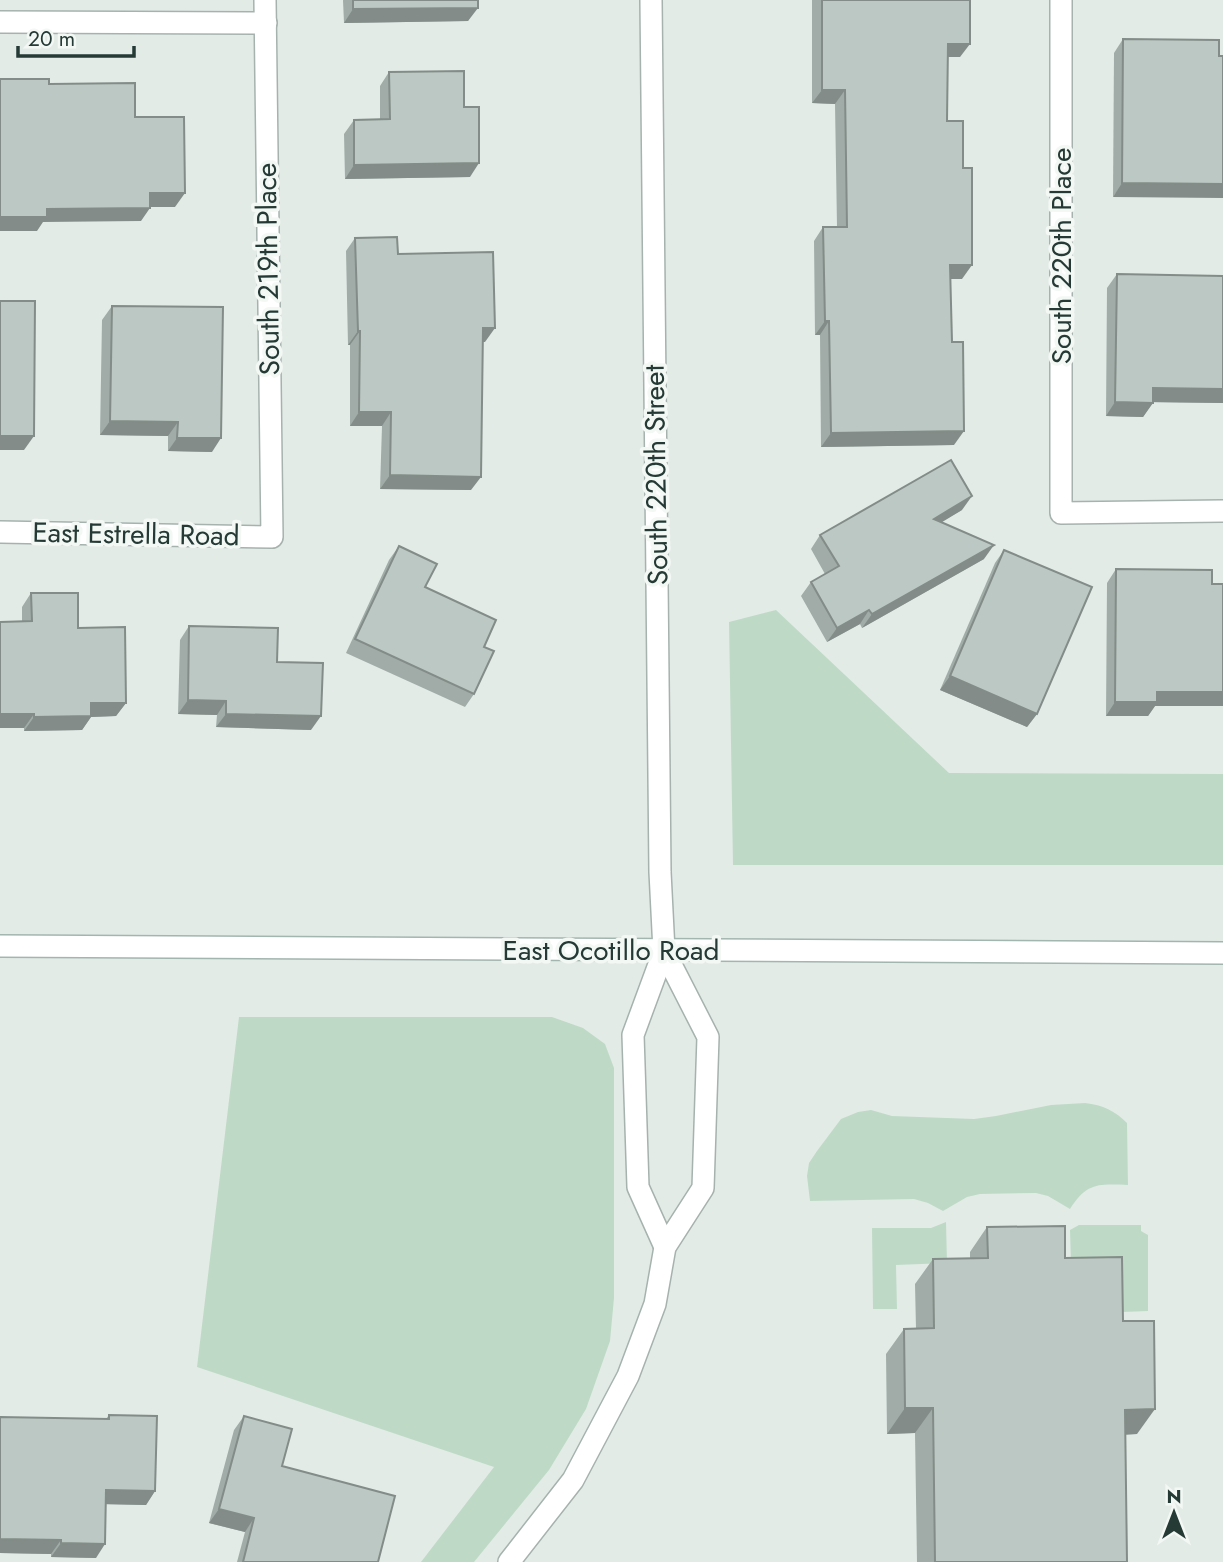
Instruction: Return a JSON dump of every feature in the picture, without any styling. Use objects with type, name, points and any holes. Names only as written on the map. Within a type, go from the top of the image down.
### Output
[{"type":"street","name":"South 219th Place","points":[[265,0],[272,537]]},
{"type":"street","name":"South 220th Street","points":[[651,0],[660,872],[664,951],[633,1035],[638,1186],[665,1247]]},
{"type":"street","name":"South 220th Place","points":[[1061,0],[1061,513],[1223,511]]},
{"type":"street","points":[[0,22],[266,23]]},
{"type":"street","name":"East Estrella Road","points":[[0,532],[272,537]]},
{"type":"street","name":"East Ocotillo Road","points":[[0,946],[1223,953]]},
{"type":"street","name":"South 220th Street","points":[[509,1562],[573,1480],[628,1376],[655,1304],[665,1247],[703,1188],[708,1037],[664,951]]},
{"type":"green space","points":[[776,610],[949,773],[1223,774],[1223,865],[733,865],[729,622]]},
{"type":"green space","points":[[239,1017],[552,1017],[583,1028],[605,1044],[614,1068],[614,1298],[610,1341],[586,1409],[549,1470],[474,1562],[421,1562],[494,1467],[197,1367]]},
{"type":"green space","points":[[1085,1103],[1108,1109],[1127,1123],[1128,1185],[1094,1186],[1082,1194],[1070,1209],[1048,1196],[1036,1193],[980,1194],[967,1197],[943,1211],[914,1199],[810,1201],[807,1176],[809,1163],[841,1119],[858,1112],[871,1110],[892,1116],[974,1119],[1051,1105]]},
{"type":"green space","points":[[946,1222],[947,1263],[896,1265],[897,1309],[873,1309],[872,1228],[931,1228]]},
{"type":"green space","points":[[1079,1225],[1141,1225],[1141,1231],[1148,1235],[1148,1311],[1123,1312],[1123,1263],[1071,1263],[1070,1230]]},
{"type":"building","points":[[353,0],[478,0],[478,8],[353,9]]},
{"type":"building","points":[[822,0],[970,0],[970,44],[948,44],[947,121],[963,121],[963,168],[972,168],[972,265],[950,265],[952,342],[963,342],[964,431],[831,433],[829,321],[825,321],[823,227],[847,227],[845,90],[822,90]]},
{"type":"building","points":[[1123,39],[1219,40],[1219,56],[1223,56],[1223,184],[1122,183]]},
{"type":"building","points":[[464,71],[464,107],[479,107],[479,163],[354,165],[354,120],[390,119],[389,72]]},
{"type":"building","points":[[0,79],[49,79],[49,84],[135,83],[135,117],[184,117],[185,193],[150,193],[150,208],[47,209],[47,217],[0,217]]},
{"type":"building","points":[[397,237],[398,254],[493,252],[495,328],[483,328],[481,477],[390,475],[391,412],[359,412],[360,331],[355,238]]},
{"type":"building","points":[[1117,274],[1223,276],[1223,389],[1153,388],[1153,403],[1115,402]]},
{"type":"building","points":[[0,301],[35,301],[34,436],[0,436]]},
{"type":"building","points":[[112,306],[223,307],[221,438],[177,438],[178,422],[110,421]]},
{"type":"building","points":[[951,460],[972,496],[934,519],[994,545],[872,614],[869,610],[837,628],[811,582],[839,566],[820,535]]},
{"type":"building","points":[[399,546],[437,564],[425,587],[496,620],[484,647],[494,651],[474,694],[355,639]]},
{"type":"building","points":[[1004,550],[1092,587],[1037,714],[950,676]]},
{"type":"building","points":[[1116,569],[1212,570],[1212,584],[1223,584],[1223,692],[1157,692],[1157,702],[1115,702]]},
{"type":"building","points":[[31,593],[78,593],[78,628],[125,627],[126,703],[91,703],[91,716],[34,717],[34,714],[0,714],[0,622],[32,621]]},
{"type":"building","points":[[189,626],[278,628],[277,662],[323,663],[321,716],[226,714],[226,701],[188,700]]},
{"type":"building","points":[[1065,1226],[1065,1258],[1122,1257],[1123,1321],[1154,1321],[1155,1409],[1125,1410],[1127,1562],[935,1562],[933,1408],[905,1408],[904,1329],[934,1328],[933,1259],[988,1258],[987,1227]]},
{"type":"building","points":[[109,1415],[157,1416],[155,1491],[106,1490],[105,1544],[0,1539],[0,1417],[109,1419]]},
{"type":"building","points":[[244,1416],[292,1429],[282,1466],[395,1496],[378,1562],[243,1562],[254,1518],[219,1509]]}]
